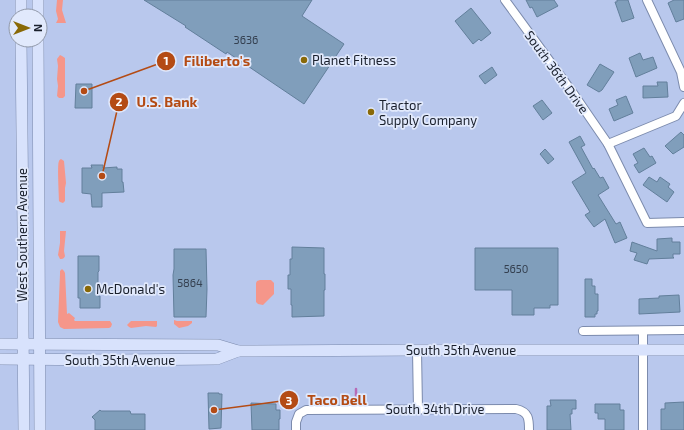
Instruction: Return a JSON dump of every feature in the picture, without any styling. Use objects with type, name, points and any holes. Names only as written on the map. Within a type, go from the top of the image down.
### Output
[{"type":"main road","name":"West Southern Avenue","points":[[22,48],[24,430]]},
{"type":"main road","name":"West Southern Avenue","points":[[38,48],[40,430]]},
{"type":"main road","name":"South 35th Avenue","points":[[0,344],[218,345],[238,351],[684,350]]},
{"type":"main road","name":"South 35th Avenue","points":[[0,360],[217,359],[238,351]]},
{"type":"street","name":"South 36th Drive","points":[[505,0],[573,93],[608,144],[647,222],[684,222]]},
{"type":"street","points":[[647,0],[681,72],[684,87]]},
{"type":"street","points":[[608,144],[676,116],[684,103]]},
{"type":"street","points":[[583,331],[684,330]]},
{"type":"street","points":[[643,430],[644,331]]},
{"type":"street","points":[[417,350],[418,409]]},
{"type":"street","name":"South 34th Drive","points":[[296,430],[296,422],[299,414],[306,410],[516,409],[521,410],[528,417],[529,430]]},
{"type":"shaded area","points":[[57,0],[63,0],[62,10],[66,23],[56,23],[58,19],[56,11]]},
{"type":"shaded area","points":[[60,55],[65,58],[65,96],[63,98],[59,98],[57,96],[57,59]]},
{"type":"shaded area","points":[[61,159],[64,161],[66,183],[65,201],[63,203],[59,201],[58,168],[59,161]]},
{"type":"shaded area","points":[[60,231],[66,231],[65,256],[61,259],[58,255]]},
{"type":"shaded area","points":[[62,269],[65,273],[67,314],[69,313],[75,318],[75,321],[110,321],[112,324],[111,327],[64,329],[60,327],[58,322],[60,271]]},
{"type":"shaded area","points":[[260,280],[271,280],[274,283],[274,294],[263,305],[256,302],[256,283]]},
{"type":"shaded area","points":[[174,320],[192,321],[192,323],[188,326],[179,328],[174,324]]},
{"type":"shaded area","points":[[131,321],[157,321],[157,326],[131,328],[127,325]]},
{"type":"building","points":[[144,0],[312,0],[302,16],[344,44],[304,104],[227,52],[226,54],[185,27],[186,26]]},
{"type":"building","points":[[526,0],[554,0],[558,6],[537,17],[532,7],[530,8]]},
{"type":"building","points":[[617,0],[628,0],[634,18],[622,22],[615,2],[617,2]]},
{"type":"building","points":[[674,0],[684,0],[684,19],[676,22],[668,3]]},
{"type":"building","points":[[471,8],[491,33],[481,41],[479,39],[473,44],[455,21]]},
{"type":"building","points":[[640,53],[643,60],[653,57],[657,68],[636,77],[629,58]]},
{"type":"building","points":[[600,64],[614,72],[599,92],[587,85]]},
{"type":"building","points":[[492,67],[497,75],[485,84],[479,76]]},
{"type":"building","points":[[657,82],[667,82],[668,97],[643,98],[643,86],[658,86]]},
{"type":"building","points":[[76,84],[92,84],[92,108],[75,108]]},
{"type":"building","points":[[626,96],[633,113],[614,121],[609,109],[618,105],[616,100]]},
{"type":"building","points":[[542,100],[552,113],[543,120],[533,106]]},
{"type":"building","points":[[681,132],[684,135],[684,147],[673,154],[665,146]]},
{"type":"building","points":[[580,136],[585,145],[581,147],[593,169],[594,168],[600,178],[603,177],[609,188],[598,195],[616,224],[620,222],[627,238],[615,243],[605,219],[594,227],[585,215],[590,212],[572,182],[586,173],[569,142]]},
{"type":"building","points":[[644,148],[650,157],[652,156],[656,163],[639,173],[634,165],[638,163],[633,154]]},
{"type":"building","points":[[545,149],[554,159],[548,164],[540,154]]},
{"type":"building","points":[[91,165],[103,165],[103,168],[117,167],[117,169],[122,169],[124,192],[102,193],[102,207],[92,207],[91,194],[82,193],[82,168],[92,168]]},
{"type":"building","points":[[649,177],[657,182],[660,177],[670,184],[668,187],[674,192],[667,202],[643,185]]},
{"type":"building","points":[[672,238],[672,242],[680,242],[680,254],[673,254],[674,258],[649,259],[647,264],[634,260],[637,253],[630,251],[632,242],[657,251],[657,239]]},
{"type":"building","points":[[292,247],[324,248],[324,316],[292,317],[291,289],[288,289],[288,275],[290,275]]},
{"type":"building","points":[[475,248],[558,248],[558,305],[550,305],[550,308],[534,308],[534,315],[512,315],[512,290],[475,290]]},
{"type":"building","points":[[174,249],[206,249],[206,317],[174,317]]},
{"type":"building","name":"McDonald's","points":[[78,256],[99,256],[98,296],[100,296],[100,308],[80,308],[80,298],[78,298]]},
{"type":"building","points":[[585,279],[592,279],[592,286],[595,286],[595,294],[598,294],[598,311],[597,314],[595,314],[595,317],[585,317]]},
{"type":"building","points":[[679,295],[680,312],[639,314],[639,299]]},
{"type":"building","points":[[208,393],[222,394],[221,428],[209,429]]},
{"type":"building","points":[[550,400],[576,400],[576,409],[572,409],[572,414],[570,414],[571,430],[547,430],[547,406],[551,406]]},
{"type":"building","points":[[684,402],[684,430],[661,430],[661,409],[665,409],[665,403]]},
{"type":"building","points":[[251,403],[276,404],[276,410],[280,410],[279,430],[252,430]]},
{"type":"building","points":[[595,404],[620,404],[620,410],[624,410],[624,430],[605,430],[605,419],[598,419],[598,413],[595,413]]},
{"type":"building","points":[[100,410],[130,411],[131,414],[145,414],[145,430],[95,430],[95,420],[92,417]]},
{"type":"waterway","points":[[356,389],[356,401]]},
{"type":"place","name":"Planet Fitness","points":[[304,60]]},
{"type":"place","name":"Filiberto's","points":[[84,91]]},
{"type":"place","name":"Tractor Supply Company","points":[[371,112]]},
{"type":"place","name":"U.S. Bank","points":[[102,176]]},
{"type":"place","name":"McDonald's","points":[[88,289]]},
{"type":"place","name":"Taco Bell","points":[[214,410]]}]
